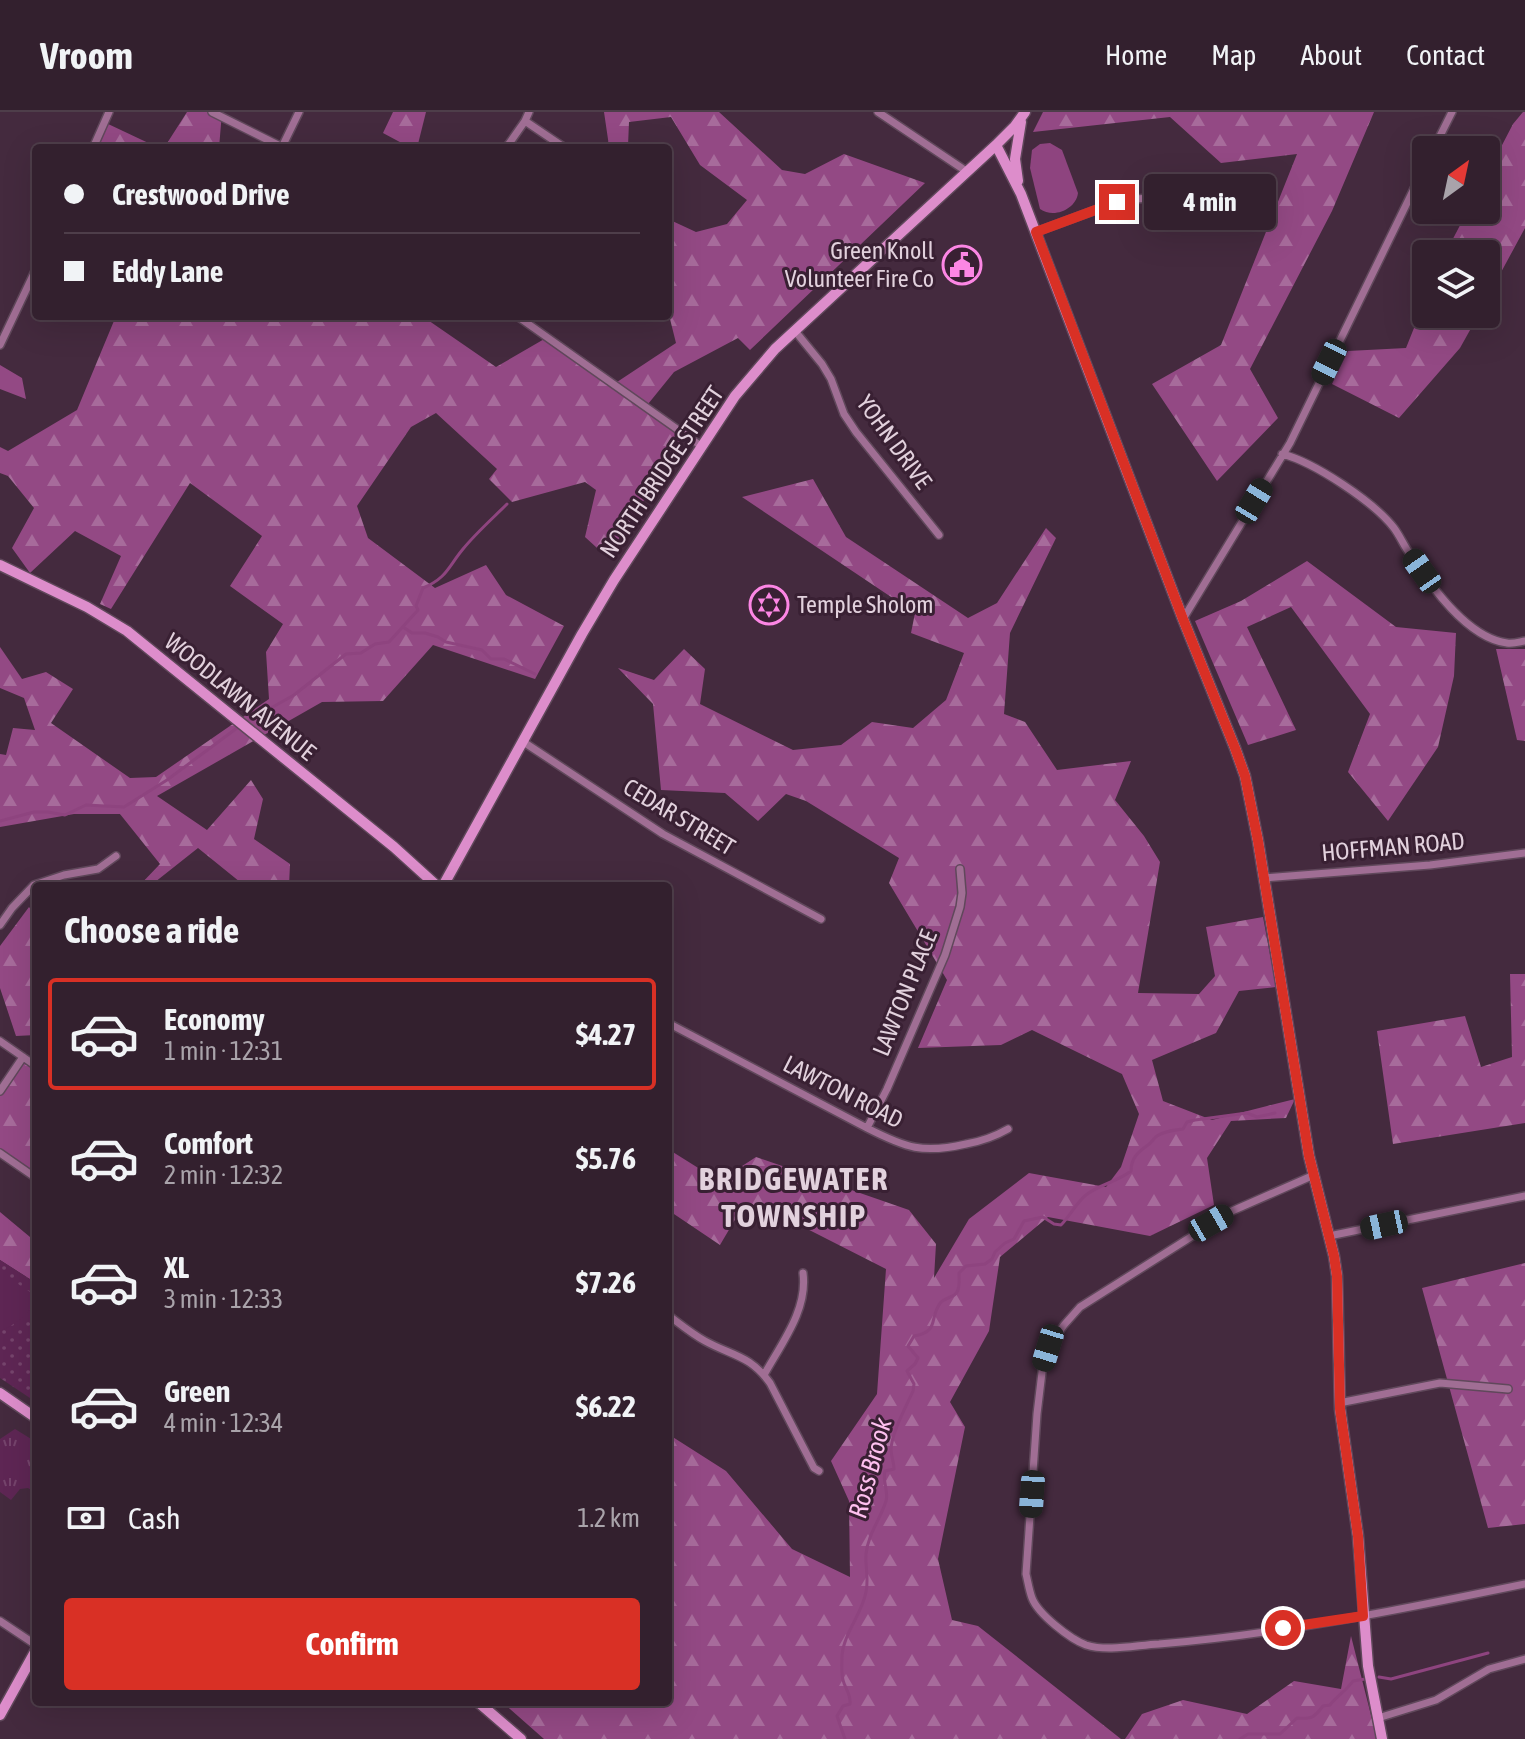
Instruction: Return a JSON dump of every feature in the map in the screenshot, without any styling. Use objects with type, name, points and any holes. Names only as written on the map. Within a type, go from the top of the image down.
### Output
[{"type":"street","points":[[95,144],[109,112]]},
{"type":"street","points":[[212,112],[275,144]]},
{"type":"street","points":[[285,144],[299,112]]},
{"type":"street","points":[[509,144],[529,112]]},
{"type":"street","points":[[878,112],[966,171]]},
{"type":"street","points":[[1440,136],[1452,112]]},
{"type":"street","points":[[1021,194],[1015,159],[1024,114]]},
{"type":"street","name":"NORTH BRIDGE STREET","points":[[442,882],[614,580],[735,396],[795,331],[996,145],[1024,114]]},
{"type":"street","points":[[525,121],[559,144]]},
{"type":"street","points":[[996,145],[1036,232],[1245,776],[1314,1175],[1337,1276],[1339,1403],[1358,1536],[1368,1666],[1382,1739]]},
{"type":"street","points":[[1183,619],[1290,443],[1412,193]]},
{"type":"street","points":[[1036,232],[1130,199],[1212,201]]},
{"type":"street","points":[[0,345],[32,277]]},
{"type":"street","points":[[523,320],[701,446]]},
{"type":"street","name":"YOHN DRIVE","points":[[795,331],[831,379],[848,421],[939,535]]},
{"type":"street","points":[[1282,454],[1327,474],[1374,508],[1393,527],[1433,587],[1464,621],[1477,631],[1504,643],[1525,641]]},
{"type":"street","name":"WOODLAWN AVENUE","points":[[0,565],[127,631],[435,882]]},
{"type":"street","name":"CEDAR STREET","points":[[522,741],[663,834],[821,919]]},
{"type":"street","name":"HOFFMAN ROAD","points":[[1264,878],[1430,865],[1525,853]]},
{"type":"street","points":[[43,882],[98,869],[116,856]]},
{"type":"street","name":"LAWTON PLACE","points":[[867,1128],[945,955],[960,907],[960,869]]},
{"type":"street","points":[[0,925],[32,887]]},
{"type":"street","name":"LAWTON ROAD","points":[[672,1025],[890,1140],[906,1145],[941,1150],[992,1138],[1008,1129]]},
{"type":"street","points":[[0,1041],[32,1063]]},
{"type":"street","points":[[0,1091],[23,1057]]},
{"type":"street","points":[[0,1153],[32,1175]]},
{"type":"street","points":[[1314,1175],[1263,1196],[1211,1223],[1080,1307],[1048,1348],[1037,1414],[1026,1574],[1031,1597],[1045,1615],[1078,1641],[1100,1647],[1203,1640],[1363,1616],[1525,1584]]},
{"type":"street","points":[[1329,1236],[1525,1196]]},
{"type":"street","points":[[764,1375],[792,1325],[804,1284],[803,1273]]},
{"type":"street","points":[[672,1318],[706,1342],[755,1365],[770,1383],[814,1468],[819,1471]]},
{"type":"street","points":[[1339,1403],[1440,1383],[1508,1389]]},
{"type":"street","points":[[0,1393],[32,1415]]},
{"type":"street","points":[[0,1621],[32,1645]]},
{"type":"street","points":[[0,1715],[32,1655]]},
{"type":"street","points":[[1378,1718],[1436,1700],[1489,1669],[1525,1659]]},
{"type":"street","points":[[483,1706],[521,1739]]},
{"type":"green space","points":[[187,112],[222,112],[219,144],[167,144]]},
{"type":"green space","points":[[393,112],[426,112],[418,144],[404,144],[383,133]]},
{"type":"green space","points":[[604,112],[719,112],[782,170],[805,174],[844,154],[925,183],[750,350],[738,338],[674,372],[644,409],[685,437],[607,557],[585,537],[596,490],[585,482],[512,502],[489,479],[497,469],[436,413],[411,427],[357,506],[368,538],[435,588],[486,565],[506,595],[564,626],[535,679],[433,645],[383,701],[322,702],[157,796],[207,830],[251,780],[263,799],[254,839],[290,864],[289,882],[240,882],[198,848],[155,882],[143,882],[160,864],[120,814],[74,814],[0,827],[0,754],[6,755],[13,728],[35,730],[24,698],[0,688],[0,647],[22,679],[46,672],[73,689],[51,723],[130,778],[156,777],[269,699],[266,652],[283,624],[230,586],[262,536],[190,483],[111,609],[100,604],[121,556],[75,531],[30,573],[12,548],[34,508],[8,476],[0,473],[0,447],[8,451],[77,410],[114,320],[428,320],[496,367],[546,338],[611,386],[676,343],[670,320],[672,221],[696,232],[727,224],[747,200],[700,165],[671,117],[629,122],[628,144],[609,144]]},
{"type":"green space","points":[[1043,112],[1374,112],[1332,211],[1250,369],[1278,418],[1217,481],[1152,384],[1221,345],[1297,154],[1221,163],[1170,117],[1033,132]]},
{"type":"green space","points":[[1525,112],[1525,228],[1500,274],[1500,240],[1452,240],[1461,224],[1500,224],[1500,149],[1513,124]]},
{"type":"green space","points":[[106,123],[151,144],[95,144]]},
{"type":"green space","points":[[1414,328],[1471,328],[1460,348],[1399,418],[1332,384],[1348,351],[1406,348]]},
{"type":"green space","points":[[0,365],[22,378],[26,399],[0,389]]},
{"type":"green space","points":[[813,479],[846,537],[968,618],[997,603],[1046,528],[1056,538],[1010,633],[1004,714],[1025,722],[1057,770],[1131,761],[1115,800],[1160,862],[1138,993],[1199,994],[1215,976],[1206,927],[1263,917],[1276,987],[1239,991],[1216,1033],[1152,1060],[1163,1101],[1212,1120],[1295,1099],[1286,1118],[1231,1121],[1207,1158],[1214,1205],[1150,1236],[1048,1217],[1000,1257],[989,1331],[950,1402],[965,1427],[938,1559],[952,1620],[978,1626],[1121,1739],[544,1739],[507,1706],[672,1706],[672,1437],[726,1471],[792,1549],[850,1577],[849,1501],[831,1461],[877,1394],[886,1269],[766,1208],[740,1211],[720,1245],[672,1213],[672,1152],[719,1181],[756,1157],[909,1210],[936,1244],[934,1278],[969,1219],[1029,1173],[1106,1187],[1121,1167],[1139,1114],[1122,1074],[1032,1030],[1001,1045],[918,1048],[947,980],[889,883],[899,858],[806,801],[786,794],[758,821],[725,793],[661,790],[653,704],[618,668],[654,680],[684,649],[705,669],[700,704],[793,750],[841,745],[872,722],[913,728],[946,700],[964,653],[911,633],[915,613],[742,497]]},
{"type":"green space","points":[[1307,561],[1396,627],[1456,633],[1454,676],[1438,747],[1388,821],[1348,772],[1370,714],[1291,607],[1247,627],[1296,730],[1248,745],[1195,621],[1241,601]]},
{"type":"green space","points":[[1496,649],[1525,649],[1525,741],[1517,740]]},
{"type":"green space","points":[[29,907],[32,911],[32,1035],[16,1036],[0,988],[0,946]]},
{"type":"green space","points":[[1510,974],[1525,974],[1525,1123],[1393,1144],[1377,1031],[1465,1016],[1481,1067],[1512,1057]]},
{"type":"green space","points":[[24,1060],[32,1066],[32,1177],[0,1155],[0,1096]]},
{"type":"green space","points":[[0,1212],[32,1239],[32,1280],[0,1260]]},
{"type":"green space","points":[[0,1260],[32,1280],[32,1399],[0,1378]]},
{"type":"green space","points":[[1525,1263],[1525,1524],[1488,1528],[1422,1288]]},
{"type":"green space","points":[[0,1272],[32,1293],[32,1306],[12,1325],[0,1331]]},
{"type":"green space","points":[[15,1429],[32,1440],[32,1490],[20,1489],[11,1500],[0,1492],[0,1439]]},
{"type":"green space","points":[[1351,1636],[1377,1739],[1125,1739],[1142,1714],[1183,1700],[1247,1714],[1294,1681],[1341,1689]]},
{"type":"shaded area","points":[[1050,143],[1062,150],[1078,193],[1069,208],[1058,213],[1040,209],[1030,168],[1032,150],[1040,144]]},
{"type":"waterway","points":[[248,721],[294,695],[346,654],[361,653],[375,644],[389,642],[418,610],[416,606],[423,588],[442,576],[468,543],[507,504]]},
{"type":"waterway","points":[[403,627],[412,633],[425,633],[446,642],[482,650],[491,659],[504,659],[535,674]]},
{"type":"waterway","points":[[0,821],[34,812],[65,815],[86,805],[124,807],[167,780],[237,728]]},
{"type":"waterway","name":"Ross Brook","points":[[845,1739],[837,1716],[843,1706],[850,1704],[842,1677],[842,1655],[866,1592],[867,1547],[886,1501],[885,1471],[894,1469],[891,1449],[894,1435],[913,1391],[914,1384],[907,1371],[918,1358],[908,1346],[914,1336],[931,1327],[941,1302],[957,1292],[959,1273],[966,1266],[985,1264],[992,1259],[995,1252],[1014,1239],[1024,1221],[1043,1217],[1061,1225],[1086,1195],[1131,1171],[1136,1156],[1157,1136],[1183,1129],[1187,1122],[1195,1120],[1247,1113],[1257,1117],[1275,1113]]},
{"type":"waterway","points":[[1379,1677],[1391,1679],[1488,1653]]},
{"type":"waterway","points":[[1240,1739],[1248,1734],[1280,1734],[1297,1718],[1312,1717],[1323,1706],[1330,1705],[1353,1681],[1365,1679]]},
{"type":"place","name":"Green Knoll Volunteer Fire Co","points":[[962,265]]},
{"type":"place","name":"Temple Sholom","points":[[769,605]]},
{"type":"district","name":"BRIDGEWATER TOWNSHIP","points":[[794,1198]]},
{"type":"route","points":[[1117,202],[1036,232],[1245,776],[1309,1156],[1337,1276],[1340,1409],[1358,1536],[1363,1616],[1283,1628]]}]
